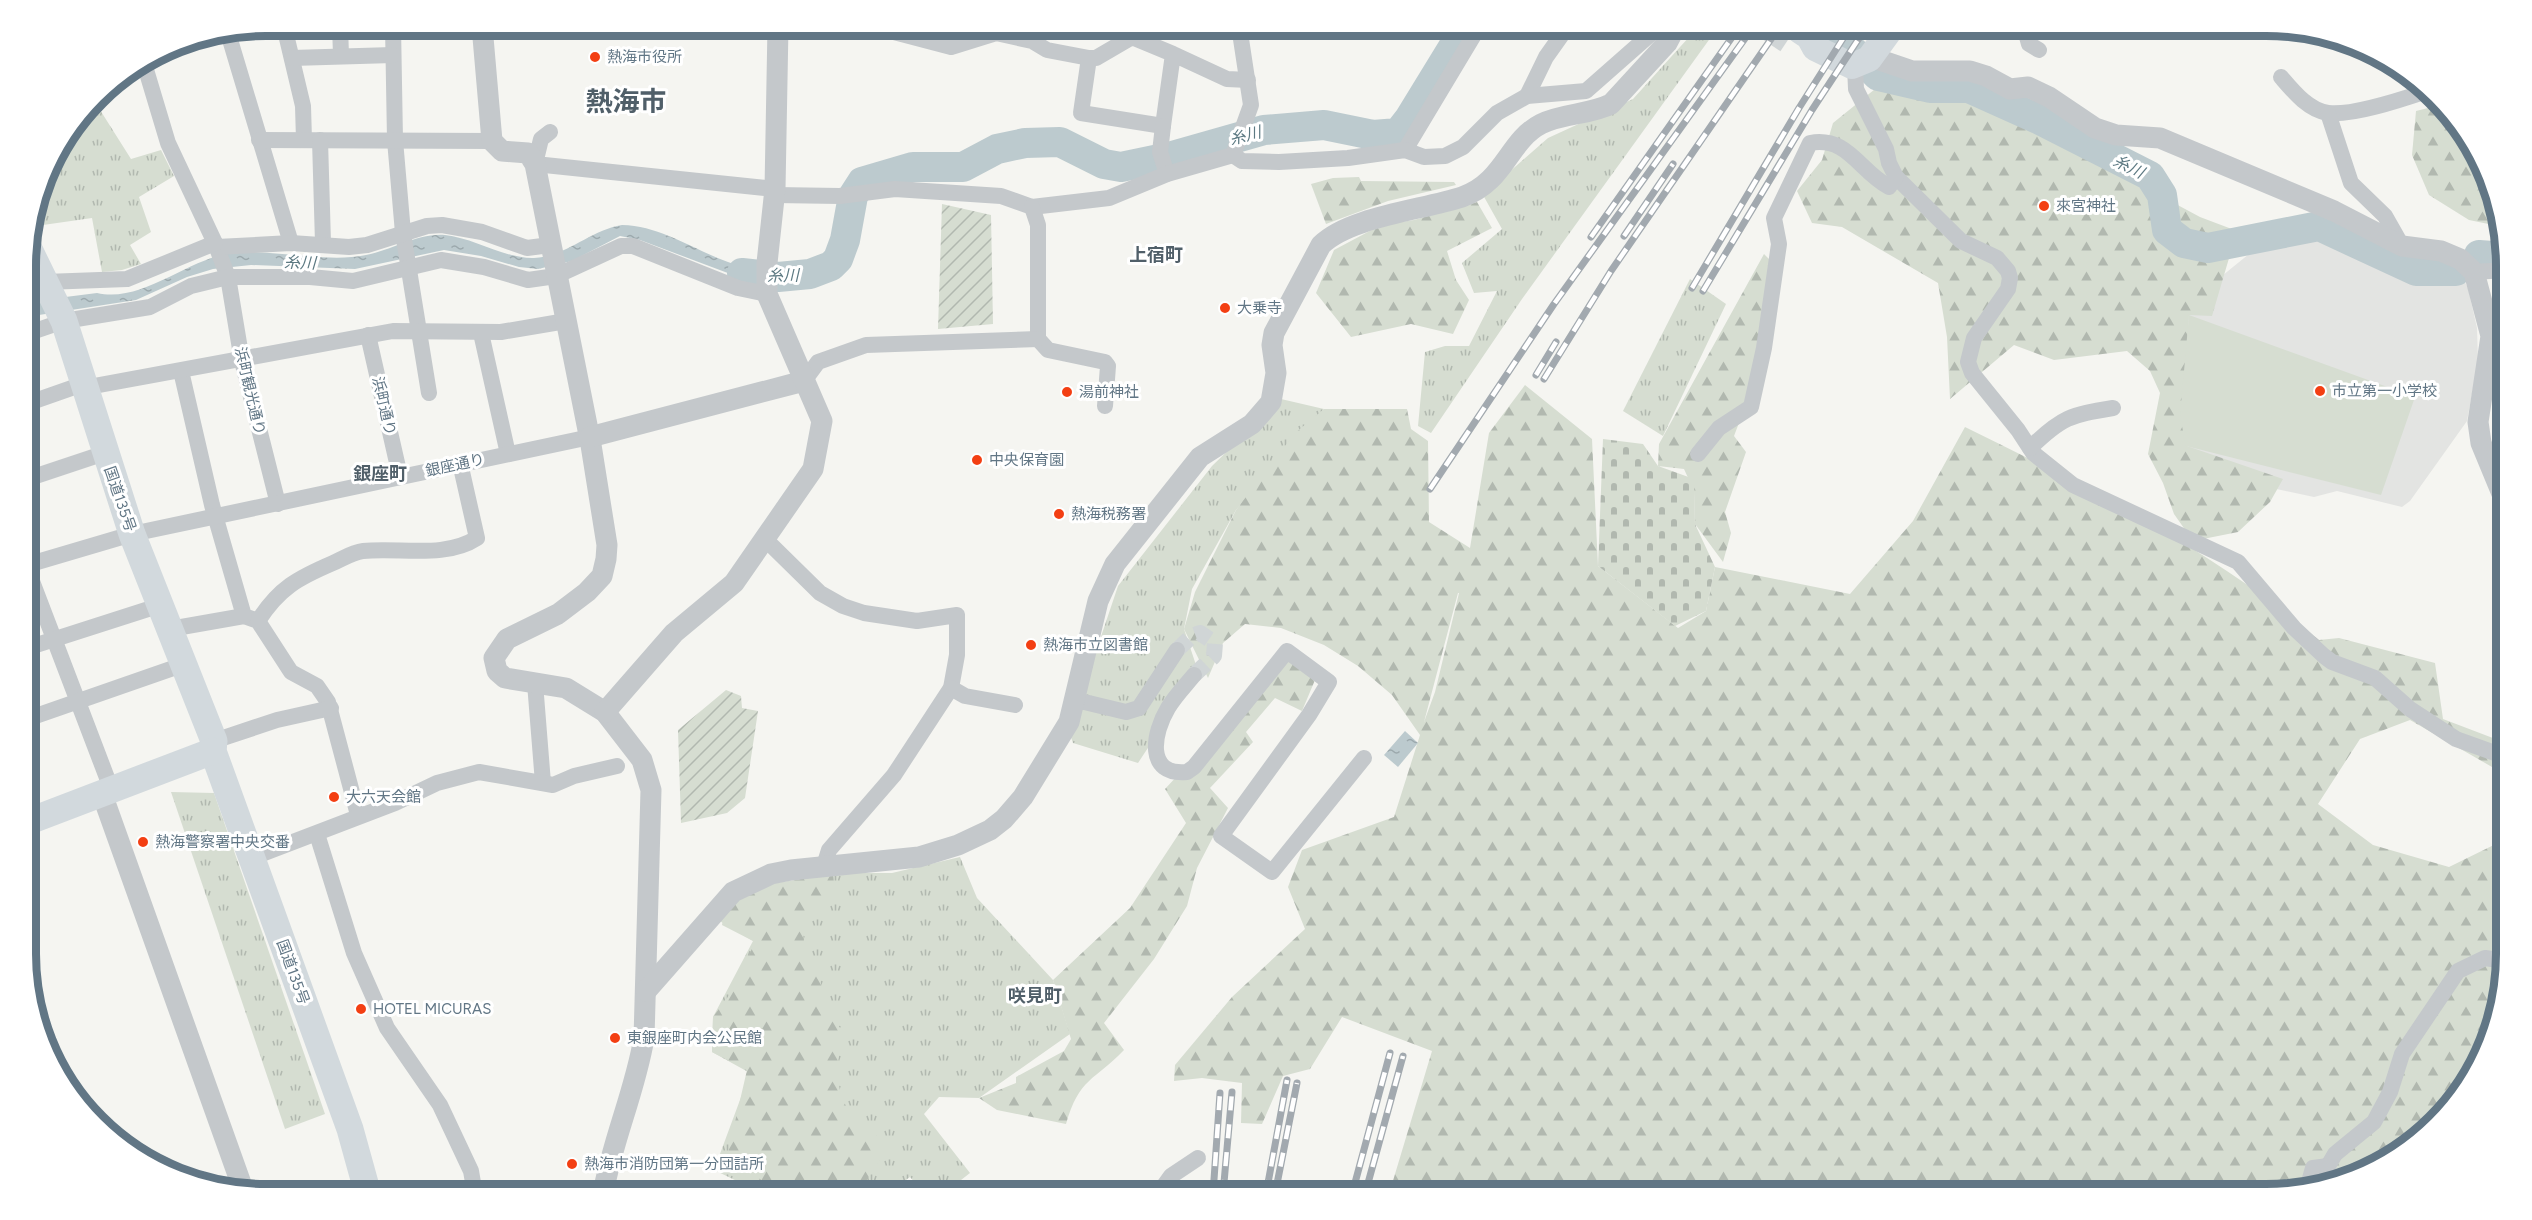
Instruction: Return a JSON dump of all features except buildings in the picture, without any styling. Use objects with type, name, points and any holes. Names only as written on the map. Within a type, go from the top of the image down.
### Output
[{"type":"highway","name":"国道135号","points":[[36,266],[83,386],[132,534],[186,664],[251,858],[350,1129],[365,1184]]},
{"type":"highway","points":[[36,819],[107,792],[214,746]]},
{"type":"main road","points":[[1803,41],[1843,63],[1863,61],[1884,36]]},
{"type":"street","points":[[286,36],[312,140],[323,243]]},
{"type":"street","points":[[340,36],[340,55]]},
{"type":"street","points":[[393,36],[395,140],[405,250],[429,393]]},
{"type":"street","points":[[483,36],[492,141],[502,151],[528,153],[535,164],[590,436],[607,545],[602,576],[587,592],[558,614],[528,626],[507,639],[494,658],[497,671],[505,678],[566,688],[605,712],[642,760],[651,790],[645,1038],[637,1077],[609,1157],[605,1184]]},
{"type":"street","points":[[605,712],[674,633],[734,584],[813,469],[818,455],[822,421],[767,294],[767,263],[775,192],[778,36]]},
{"type":"street","points":[[909,36],[951,47],[986,36]]},
{"type":"street","points":[[1010,36],[1032,41],[1047,50],[1089,58],[1096,58],[1132,37],[1227,79],[1248,80]]},
{"type":"street","points":[[1241,36],[1251,105],[1235,150],[1242,162],[1348,158],[1405,150],[1424,157],[1454,153],[1497,112],[1527,96],[1586,91],[1648,36]]},
{"type":"street","points":[[1405,150],[1472,36]]},
{"type":"street","points":[[1527,96],[1546,57],[1561,36]]},
{"type":"street","points":[[646,992],[733,892],[771,874],[824,866],[919,857],[958,845],[990,830],[1023,796],[1069,722],[1098,601],[1115,564],[1200,457],[1252,424],[1271,402],[1276,373],[1272,345],[1274,333],[1321,245],[1332,233],[1474,192],[1501,170],[1526,135],[1541,124],[1599,110],[1611,104],[1667,42],[1670,36]]},
{"type":"street","points":[[2027,36],[2030,44],[2039,50]]},
{"type":"street","points":[[230,39],[291,243]]},
{"type":"street","points":[[1167,174],[1160,152],[1173,54]]},
{"type":"street","points":[[292,58],[393,55]]},
{"type":"street","points":[[1089,58],[1080,112],[1163,126]]},
{"type":"street","points":[[2496,479],[2481,443],[2478,422],[2491,336],[2474,272],[2460,259],[2441,250],[2402,246],[2334,211],[2160,138],[2116,135],[2095,128],[2049,97],[2028,87],[2010,89],[1986,76],[1970,71],[1912,71],[1863,61],[1856,89],[1886,149],[1889,163],[1896,177],[1961,241],[1997,258],[2008,272],[2010,278],[2008,289],[1974,338],[1968,362],[1972,373],[2030,448],[2052,470],[2073,485],[2238,562],[2294,628],[2332,662],[2375,678],[2410,709],[2456,739],[2496,753]]},
{"type":"street","name":"浜町観光通り","points":[[146,70],[168,143],[216,245],[228,277],[242,361],[278,504]]},
{"type":"street","points":[[2281,77],[2301,100],[2328,113],[2383,106],[2419,94]]},
{"type":"street","points":[[2328,113],[2352,183],[2385,216],[2402,246]]},
{"type":"street","points":[[535,164],[541,139],[550,132]]},
{"type":"street","points":[[259,140],[492,141]]},
{"type":"street","points":[[1698,454],[1719,428],[1751,407],[1764,348],[1779,244],[1774,218],[1810,143],[1824,141],[1839,145],[1874,179],[1889,187],[1896,177]]},
{"type":"street","points":[[535,164],[775,192],[840,196],[894,189],[1001,196],[1032,207],[1109,198],[1235,150]]},
{"type":"street","points":[[1032,207],[1038,225],[1038,339],[1048,350],[1105,362],[1108,366],[1105,406]]},
{"type":"street","points":[[48,294],[134,311],[150,307],[191,286],[228,277],[310,277],[353,281],[442,225],[482,232],[553,260]]},
{"type":"street","points":[[48,294],[127,279],[216,245],[323,243],[349,248],[367,245],[405,250],[441,260],[484,267],[528,280],[553,260],[621,246],[633,246],[738,288],[767,294]]},
{"type":"street","points":[[2474,272],[2496,271]]},
{"type":"street","points":[[36,316],[48,294]]},
{"type":"street","points":[[36,401],[83,386],[242,361],[368,335],[417,330],[481,333],[566,321]]},
{"type":"street","points":[[481,333],[508,454]]},
{"type":"street","name":"浜町通り","points":[[368,335],[400,476]]},
{"type":"street","points":[[590,436],[804,381],[818,362],[866,345],[1038,339]]},
{"type":"street","points":[[181,371],[215,516],[251,619],[291,672],[317,686],[331,708],[358,815]]},
{"type":"street","points":[[2030,448],[2049,430],[2072,415],[2113,408]]},
{"type":"street","name":"銀座通り","points":[[36,563],[132,534],[590,436]]},
{"type":"street","points":[[36,476],[105,453]]},
{"type":"street","points":[[36,645],[55,639],[165,617],[251,619],[297,578],[361,551],[417,551],[466,545],[477,538],[460,463]]},
{"type":"street","points":[[764,538],[820,593],[843,606],[864,613],[917,621],[957,615],[957,655],[951,688],[894,775],[829,850],[824,866]]},
{"type":"street","points":[[36,589],[77,701],[241,1183]]},
{"type":"street","points":[[1076,699],[1126,712],[1138,708],[1177,650]]},
{"type":"street","points":[[1194,675],[1173,700],[1158,730],[1156,754],[1160,765],[1168,771],[1187,772],[1194,766],[1287,651],[1329,682],[1309,715],[1221,836],[1272,872],[1364,758]]},
{"type":"street","points":[[36,715],[186,664]]},
{"type":"street","points":[[535,683],[543,783]]},
{"type":"street","points":[[951,688],[965,696],[1015,705]]},
{"type":"street","points":[[214,746],[277,720],[331,708]]},
{"type":"street","points":[[251,858],[317,834],[358,815],[395,803],[437,783],[479,772],[553,785],[574,776],[617,766]]},
{"type":"street","points":[[317,834],[354,953],[387,1028],[440,1105],[471,1171],[473,1184]]},
{"type":"street","points":[[2325,1176],[2328,1166],[2336,1154],[2374,1122],[2390,1092],[2402,1054],[2458,971],[2485,958],[2496,960]]},
{"type":"street","points":[[1165,1184],[1171,1176],[1198,1158]]},
{"type":"street","points":[[2310,1180],[2313,1168],[2328,1166]]},
{"type":"shaded area","name":"市立第一小学校","points":[[2326,216],[2406,262],[2446,263],[2461,274],[2468,288],[2477,328],[2478,361],[2467,421],[2410,501],[2402,507],[2337,491],[2314,497],[2188,470],[2174,302],[2212,284],[2249,254],[2277,239],[2314,240]]},
{"type":"green space","points":[[1690,36],[1712,36],[1522,299],[1431,433],[1418,426],[1425,352],[1445,346],[1469,346],[1497,291],[1474,293],[1462,263],[1502,229],[1483,195],[1548,138],[1633,99]]},
{"type":"green space","points":[[1880,85],[1975,94],[2200,217],[2237,231],[2212,316],[2189,315],[2183,428],[2187,446],[2283,479],[2270,502],[2238,532],[2193,541],[2174,514],[2163,483],[2148,454],[2160,393],[2150,371],[2127,351],[2054,360],[2014,345],[1950,399],[1947,337],[1938,283],[1842,227],[1812,223],[1797,191],[1822,160],[1833,123]]},
{"type":"green space","points":[[2433,107],[2449,126],[2479,178],[2493,225],[2469,220],[2429,195],[2412,155],[2416,111]]},
{"type":"green space","points":[[99,108],[131,159],[161,150],[174,176],[139,197],[151,232],[130,245],[141,264],[122,270],[102,272],[92,218],[43,225],[40,220],[53,178],[75,138]]},
{"type":"green space","points":[[1359,177],[1361,181],[1454,182],[1456,185],[1388,201],[1326,224],[1311,184],[1333,178]]},
{"type":"green space","points":[[1477,202],[1492,228],[1447,251],[1456,280],[1469,300],[1453,334],[1411,324],[1351,337],[1316,293],[1334,250],[1381,225],[1414,220]]},
{"type":"green space","points":[[942,204],[991,215],[993,324],[938,329]]},
{"type":"green space","points":[[1764,254],[1773,263],[1745,407],[1734,436],[1746,452],[1725,512],[1731,533],[1723,562],[1695,524],[1694,491],[1684,469],[1658,466],[1659,444]]},
{"type":"green space","points":[[1690,279],[1726,304],[1663,436],[1623,411]]},
{"type":"green space","points":[[2189,315],[2415,397],[2381,495],[2186,446],[2180,416]]},
{"type":"green space","points":[[1525,385],[1592,439],[1598,566],[1678,628],[1706,611],[1715,567],[1850,594],[1913,521],[1965,427],[2104,497],[2193,549],[2236,577],[2319,640],[2339,638],[2435,663],[2443,719],[2496,739],[2496,769],[2410,720],[2360,739],[2318,804],[2373,845],[2449,867],[2496,844],[2496,969],[2492,999],[2479,1042],[2449,1094],[2429,1117],[2406,1137],[2354,1167],[2311,1180],[2281,1184],[1392,1184],[1432,1051],[1342,1017],[1310,1069],[1283,1076],[1262,1124],[1241,1123],[1242,1083],[1202,1078],[1174,1081],[1175,1065],[1232,997],[1305,929],[1288,887],[1302,850],[1394,817],[1420,735],[1392,695],[1358,666],[1324,645],[1281,628],[1245,624],[1223,643],[1208,678],[1184,629],[1195,592],[1236,510],[1295,433],[1324,409],[1407,409],[1411,429],[1428,441],[1429,522],[1470,548],[1489,433]],"holes":[[[1458,593],[1459,593],[1435,692],[1424,722]]]},
{"type":"green space","points":[[1281,399],[1324,409],[1236,510],[1192,589],[1184,629],[1200,677],[1165,722],[1138,763],[1073,743],[1069,732],[1118,586],[1212,466]]},
{"type":"green space","points":[[1603,439],[1643,444],[1658,466],[1694,479],[1695,524],[1715,567],[1706,611],[1675,626],[1598,566]]},
{"type":"green space","points":[[1293,651],[1315,680],[1302,711],[1275,698],[1246,732],[1253,742],[1210,788],[1228,808],[1197,868],[1187,906],[1154,959],[1104,1023],[1124,1050],[1082,1089],[1076,1097],[1066,1124],[997,1110],[979,1098],[1016,1083],[1016,1077],[1064,1051],[1071,1039],[1053,980],[1130,908],[1186,823],[1165,789]]},
{"type":"green space","points":[[726,690],[741,696],[742,708],[758,711],[745,798],[727,813],[681,823],[678,730]]},
{"type":"green space","points":[[171,792],[214,793],[325,1114],[285,1129]]},
{"type":"green space","points":[[960,857],[977,898],[1053,980],[1070,1034],[979,1098],[939,1097],[924,1114],[970,1173],[956,1184],[916,1184],[910,1177],[900,1184],[743,1184],[714,1170],[750,1073],[712,1052],[713,1017],[753,941],[718,920],[842,873],[892,873]]},
{"type":"green space","points":[[833,874],[834,884],[801,915],[805,951],[816,967],[831,1017],[841,1029],[838,1074],[843,1100],[850,1111],[861,1121],[876,1130],[880,1159],[864,1184],[769,1184],[726,1161],[747,1070],[712,1052],[713,1017],[733,990],[755,942],[722,925],[724,913],[750,887]]},
{"type":"water","points":[[622,225],[650,229],[734,264],[779,268],[785,282],[757,284],[640,240],[620,236],[572,261],[538,269],[519,267],[481,256],[444,250],[355,269],[251,265],[213,269],[187,277],[136,300],[36,315],[36,301],[97,293],[113,295],[130,292],[210,258],[226,254],[260,252],[332,258],[350,257],[376,253],[415,239],[445,235],[512,255],[534,258],[557,253],[610,228]]},
{"type":"water","points":[[1405,731],[1418,743],[1398,767],[1384,755]]},
{"type":"waterway","name":"糸川","points":[[742,273],[778,277],[810,274],[831,266],[838,259],[845,240],[853,196],[862,182],[913,167],[963,167],[997,149],[1025,143],[1060,142],[1104,164],[1121,167],[1169,157],[1264,130],[1324,125],[1373,135],[1398,133],[1460,36]]},
{"type":"waterway","name":"糸川","points":[[1837,36],[1856,54]]},
{"type":"waterway","name":"糸川","points":[[1872,70],[1878,76],[1930,88],[1969,88],[2038,119],[2150,176],[2162,195],[2167,230],[2184,243],[2208,248],[2319,226],[2416,271],[2456,271]]},
{"type":"waterway","name":"糸川","points":[[2479,255],[2496,256]]},
{"type":"tunnel","points":[[1781,36],[1793,44]]},
{"type":"tunnel","points":[[1177,650],[1192,636],[1200,633],[1215,643],[1214,656],[1194,675]]},
{"type":"railway","points":[[1591,237],[1733,36]]},
{"type":"railway","points":[[1430,489],[1554,304],[1747,36]]},
{"type":"railway","points":[[1544,379],[1611,271],[1773,36]]},
{"type":"railway","points":[[1692,288],[1845,36]]},
{"type":"railway","points":[[1703,291],[1812,110],[1860,36]]},
{"type":"railway","points":[[1624,236],[1673,164]]},
{"type":"railway","points":[[1536,375],[1556,342]]},
{"type":"railway","points":[[1355,1184],[1390,1053]]},
{"type":"railway","points":[[1368,1184],[1403,1056]]},
{"type":"railway","points":[[1268,1184],[1287,1080]]},
{"type":"railway","points":[[1277,1184],[1297,1083]]},
{"type":"railway","points":[[1224,1184],[1232,1092]]},
{"type":"railway","points":[[1214,1184],[1220,1093]]},
{"type":"place","name":"熱海市役所","points":[[595,57]]},
{"type":"place","name":"來宮神社","points":[[2044,206]]},
{"type":"place","name":"大乗寺","points":[[1225,308]]},
{"type":"place","name":"市立第一小学校","points":[[2320,391]]},
{"type":"place","name":"湯前神社","points":[[1067,392]]},
{"type":"place","name":"中央保育園","points":[[977,460]]},
{"type":"place","name":"熱海税務署","points":[[1059,514]]},
{"type":"place","name":"熱海市立図書館","points":[[1031,645]]},
{"type":"place","name":"大六天会館","points":[[334,797]]},
{"type":"place","name":"熱海警察署中央交番","points":[[143,842]]},
{"type":"place","name":"HOTEL MICURAS","points":[[361,1009]]},
{"type":"place","name":"東銀座町内会公民館","points":[[615,1038]]},
{"type":"place","name":"熱海市消防団第一分団詰所","points":[[572,1164]]},
{"type":"district","name":"熱海市","points":[[626,102]]},
{"type":"district","name":"上宿町","points":[[1156,255]]},
{"type":"district","name":"銀座町","points":[[380,474]]},
{"type":"district","name":"咲見町","points":[[1035,996]]}]
